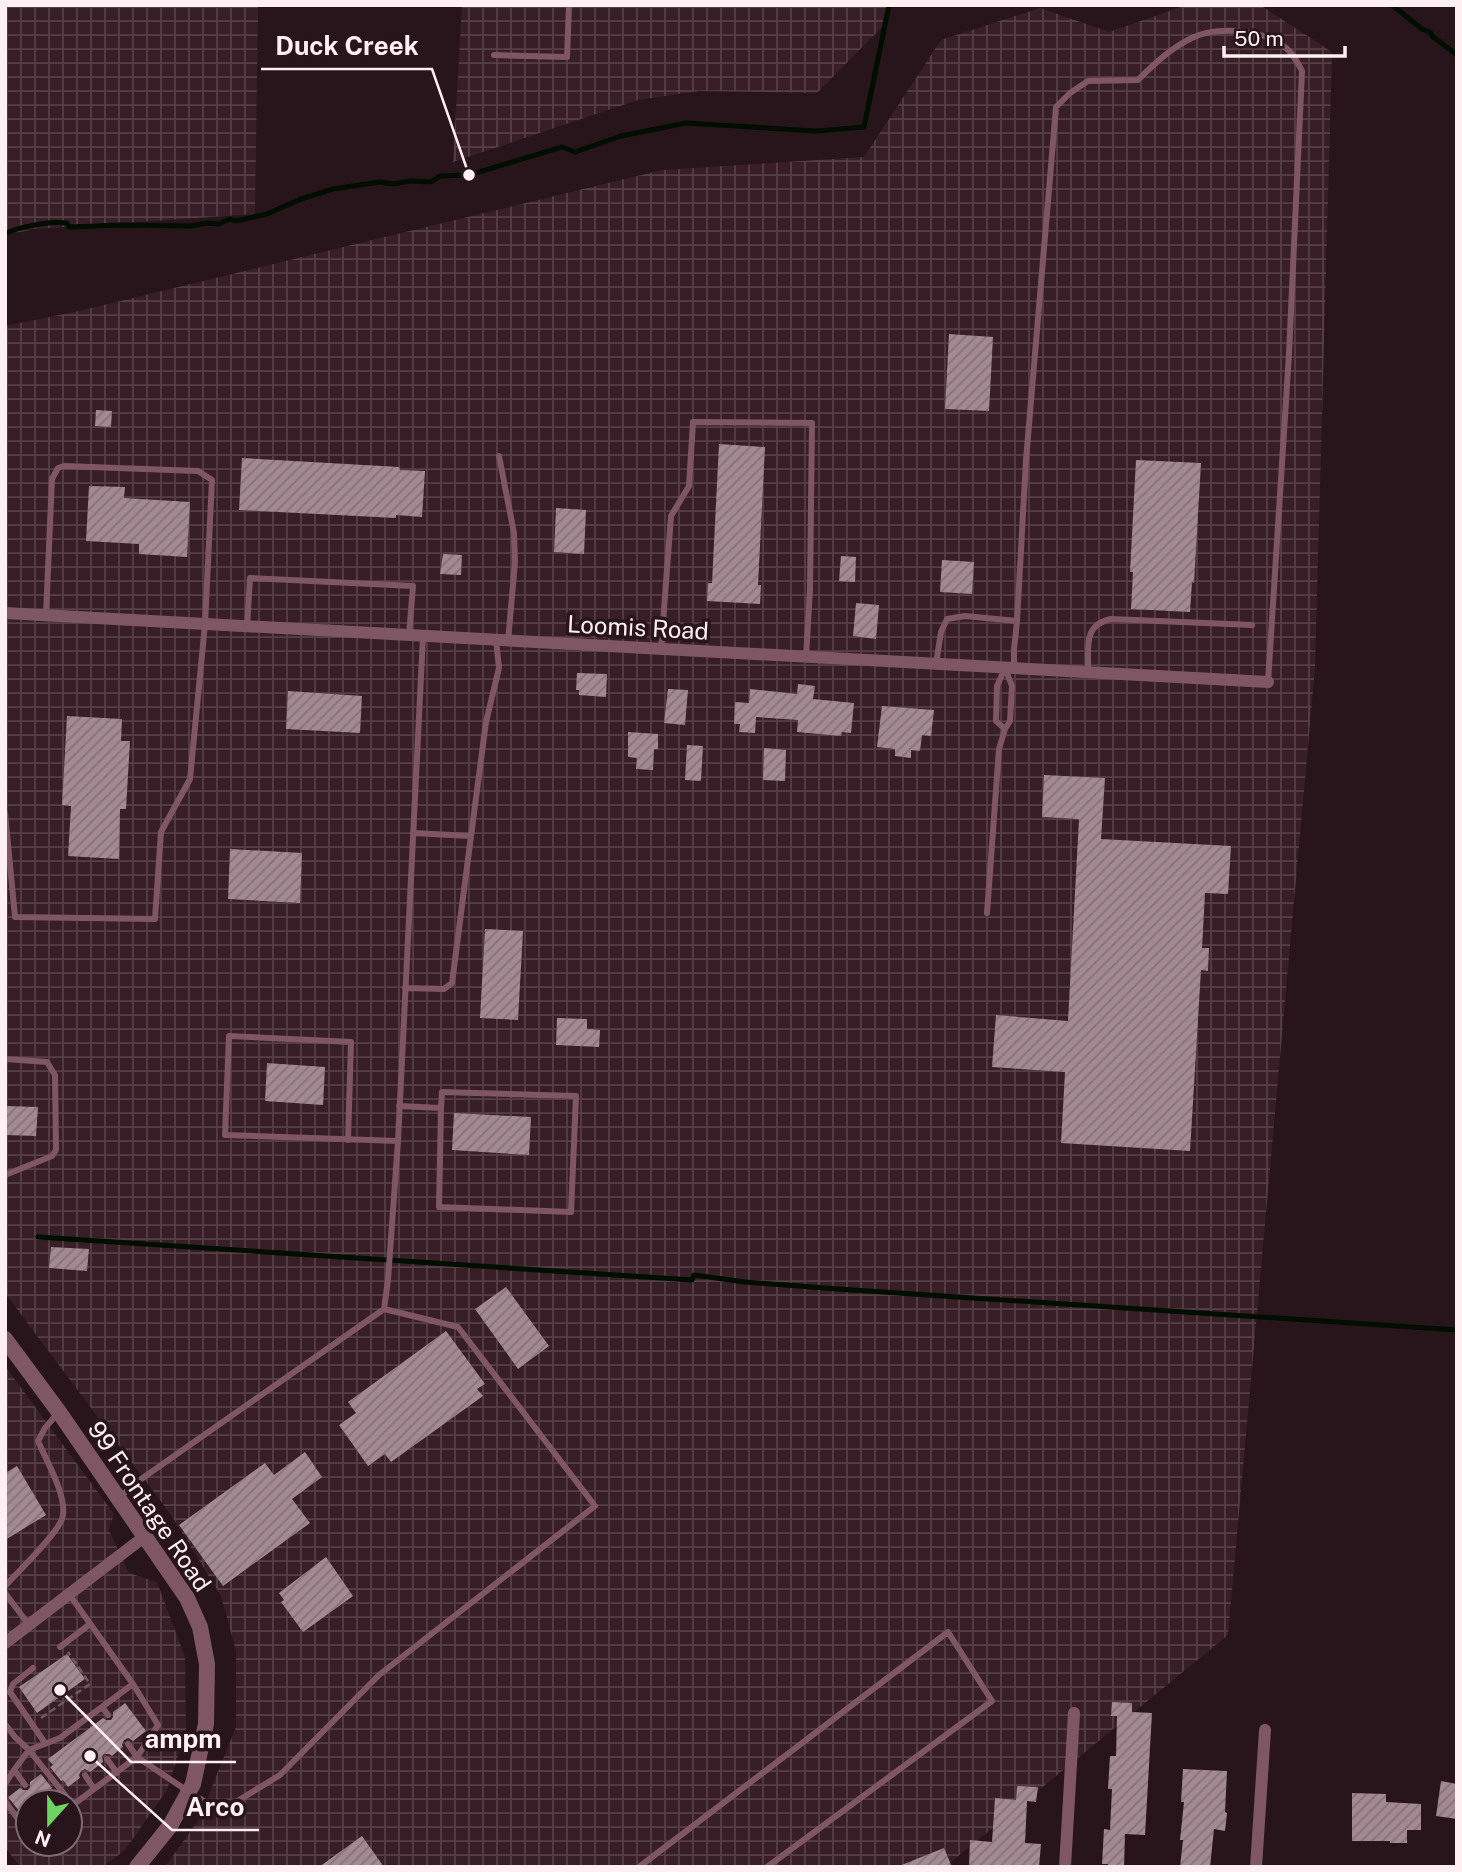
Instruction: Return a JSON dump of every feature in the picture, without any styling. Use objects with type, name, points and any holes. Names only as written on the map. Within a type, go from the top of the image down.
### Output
[{"type":"street","name":"Loomis Road","points":[[5,613],[1268,682]]},
{"type":"street","name":"99 Frontage Road","points":[[5,1339],[59,1412],[187,1598],[200,1627],[206,1664],[206,1724],[193,1784],[170,1826],[137,1867]]},
{"type":"street","points":[[5,1643],[144,1537]]},
{"type":"street","points":[[1065,1867],[1074,1713]]},
{"type":"street","points":[[1265,1730],[1256,1866],[1269,1867]]},
{"type":"lane","points":[[494,55],[567,57],[569,5]]},
{"type":"lane","points":[[987,913],[999,749],[1010,721],[1010,668],[1017,621],[1029,421],[1056,107],[1088,81],[1138,80],[1163,55],[1196,36],[1230,30],[1264,35],[1289,51],[1302,71],[1289,354],[1268,682]]},
{"type":"lane","points":[[661,649],[671,516],[689,486],[693,422],[812,422],[810,589],[806,657]]},
{"type":"lane","points":[[405,988],[444,989],[452,983],[486,722],[499,668],[515,562],[514,533],[499,456]]},
{"type":"lane","points":[[5,813],[15,917],[155,919],[161,832],[190,779],[205,624],[212,480],[198,471],[64,466],[58,468],[52,479],[46,615]]},
{"type":"lane","points":[[247,626],[250,578],[413,586],[409,635]]},
{"type":"lane","points":[[936,664],[941,632],[947,619],[965,616],[1017,621]]},
{"type":"lane","points":[[1088,673],[1089,634],[1100,621],[1111,619],[1252,625]]},
{"type":"lane","points":[[118,1498],[384,1309],[398,1141],[423,636]]},
{"type":"lane","points":[[1005,729],[996,721],[997,686],[1010,668]]},
{"type":"lane","points":[[413,833],[471,836]]},
{"type":"lane","points":[[348,1140],[351,1042],[229,1036],[225,1135],[348,1140],[398,1141]]},
{"type":"lane","points":[[5,1059],[47,1062],[55,1075],[56,1137],[56,1150],[52,1156],[5,1175]]},
{"type":"lane","points":[[442,1092],[576,1096],[571,1212],[439,1207],[441,1108],[442,1092]]},
{"type":"lane","points":[[399,1106],[441,1108]]},
{"type":"lane","points":[[128,1744],[137,1757],[221,1811],[280,1775],[379,1675],[595,1506],[458,1327],[384,1309]]},
{"type":"lane","points":[[5,1586],[63,1518],[63,1502],[56,1480],[38,1441],[59,1412]]},
{"type":"lane","points":[[5,1593],[29,1625]]},
{"type":"lane","points":[[69,1594],[133,1684],[158,1725],[137,1757],[84,1797]]},
{"type":"lane","points":[[62,1646],[90,1624]]},
{"type":"lane","points":[[639,1867],[947,1632],[992,1701],[767,1867]]},
{"type":"lane","points":[[33,1668],[13,1684],[10,1692],[46,1743]]},
{"type":"lane","points":[[5,1784],[29,1750],[60,1738],[133,1684]]},
{"type":"lane","points":[[102,1707],[108,1715]]},
{"type":"lane","points":[[81,1722],[87,1730]]},
{"type":"lane","points":[[5,1724],[58,1788]]},
{"type":"lane","points":[[60,1738],[65,1746]]},
{"type":"lane","points":[[107,1759],[117,1773]]},
{"type":"lane","points":[[14,1770],[25,1785]]},
{"type":"lane","points":[[85,1775],[94,1789]]},
{"type":"path","points":[[34,1724],[90,1684],[62,1646]]},
{"type":"shaded area","points":[[5,5],[258,5],[255,214],[35,229],[5,235]]},
{"type":"shaded area","points":[[462,5],[889,5],[888,21],[817,93],[699,91],[638,100],[453,162]]},
{"type":"shaded area","points":[[1187,5],[1260,5],[1332,52],[1315,668],[1228,1635],[945,1867],[165,1867],[199,1819],[236,1727],[236,1651],[221,1596],[171,1515],[5,1293],[5,326],[79,311],[662,170],[864,157],[941,40],[1040,8],[1109,32]]},
{"type":"shaded area","points":[[5,1366],[114,1514],[109,1530],[129,1573],[157,1582],[185,1657],[186,1730],[167,1790],[125,1850],[103,1867],[20,1867],[5,1847]]},
{"type":"building","points":[[949,334],[993,337],[989,411],[945,409]]},
{"type":"building","points":[[96,410],[112,411],[111,427],[95,426]]},
{"type":"building","points":[[719,444],[765,447],[758,585],[761,585],[760,604],[707,601],[708,583],[712,583]]},
{"type":"building","points":[[242,458],[399,467],[400,470],[425,471],[422,517],[239,510]]},
{"type":"building","points":[[1136,460],[1201,463],[1190,612],[1131,609],[1133,572],[1130,572]]},
{"type":"building","points":[[89,486],[125,487],[124,498],[190,502],[187,557],[139,554],[139,544],[86,541]]},
{"type":"building","points":[[556,508],[586,510],[584,554],[554,552]]},
{"type":"building","points":[[443,554],[462,555],[461,575],[440,574]]},
{"type":"building","points":[[841,556],[856,557],[855,582],[839,581]]},
{"type":"building","points":[[942,560],[974,562],[972,594],[940,592]]},
{"type":"building","points":[[856,603],[879,605],[876,639],[853,636]]},
{"type":"building","points":[[577,673],[607,674],[606,697],[579,695],[579,690],[576,690]]},
{"type":"building","points":[[798,684],[815,686],[813,699],[854,703],[851,733],[842,732],[841,736],[797,732],[798,720],[756,717],[755,733],[739,732],[740,724],[734,724],[735,702],[749,703],[750,689],[797,694]]},
{"type":"building","points":[[668,689],[688,690],[685,725],[664,723]]},
{"type":"building","points":[[288,691],[362,696],[360,733],[286,729]]},
{"type":"building","points":[[882,706],[934,710],[931,736],[922,735],[920,751],[911,750],[911,758],[895,756],[895,749],[877,747]]},
{"type":"building","points":[[67,716],[122,719],[121,741],[130,741],[126,809],[120,809],[119,859],[68,856],[71,806],[62,805]]},
{"type":"building","points":[[628,732],[658,734],[653,770],[636,769],[637,758],[628,757]]},
{"type":"building","points":[[687,745],[703,746],[701,781],[685,780]]},
{"type":"building","points":[[764,748],[786,750],[785,781],[763,780]]},
{"type":"building","points":[[1044,775],[1105,778],[1101,839],[1231,846],[1228,894],[1205,893],[1202,948],[1209,948],[1208,971],[1201,970],[1190,1151],[1061,1143],[1065,1072],[992,1067],[996,1015],[1068,1021],[1079,819],[1042,817]]},
{"type":"building","points":[[230,849],[302,853],[300,903],[228,899]]},
{"type":"building","points":[[485,929],[523,931],[518,1020],[480,1018]]},
{"type":"building","points":[[557,1018],[587,1019],[587,1029],[600,1030],[599,1047],[556,1045]]},
{"type":"building","points":[[267,1063],[325,1067],[323,1105],[265,1101]]},
{"type":"building","points":[[5,1106],[38,1107],[36,1136],[5,1135]]},
{"type":"building","points":[[454,1113],[531,1117],[529,1155],[452,1150]]},
{"type":"building","points":[[51,1247],[89,1249],[87,1271],[49,1268]]},
{"type":"building","points":[[506,1287],[549,1346],[518,1369],[475,1309]]},
{"type":"building","points":[[446,1331],[485,1384],[477,1389],[483,1396],[391,1462],[385,1454],[368,1466],[339,1425],[356,1413],[348,1402]]},
{"type":"building","points":[[305,1452],[322,1477],[292,1499],[310,1523],[223,1586],[179,1525],[265,1463],[274,1475]]},
{"type":"building","points":[[17,1466],[46,1515],[5,1540],[5,1473]]},
{"type":"building","points":[[326,1557],[353,1596],[303,1632],[281,1602],[284,1600],[279,1593]]},
{"type":"building","points":[[67,1654],[85,1679],[37,1713],[19,1687]]},
{"type":"building","points":[[1112,1702],[1132,1703],[1132,1712],[1152,1713],[1145,1835],[1125,1834],[1124,1867],[1108,1867],[1108,1864],[1102,1864],[1104,1829],[1110,1830],[1110,1756],[1116,1756],[1117,1716],[1111,1716]]},
{"type":"building","points":[[125,1703],[146,1731],[133,1741],[128,1738],[124,1740],[123,1747],[112,1756],[104,1754],[103,1762],[90,1772],[85,1769],[81,1771],[80,1778],[68,1787],[50,1767],[53,1765],[48,1759],[103,1718],[111,1720],[113,1712]]},
{"type":"building","points":[[1183,1769],[1227,1771],[1225,1831],[1214,1829],[1210,1867],[1180,1867],[1183,1840],[1180,1840],[1184,1802],[1181,1802]]},
{"type":"building","points":[[41,1774],[52,1788],[29,1788],[30,1782]]},
{"type":"building","points":[[1441,1781],[1457,1784],[1457,1819],[1436,1816]]},
{"type":"building","points":[[1017,1786],[1038,1787],[1036,1802],[1027,1801],[1025,1843],[1041,1844],[1039,1867],[969,1867],[970,1840],[992,1842],[995,1798],[1016,1800]]},
{"type":"building","points":[[14,1792],[14,1805],[8,1797]]},
{"type":"building","points":[[1352,1793],[1386,1794],[1386,1802],[1421,1804],[1421,1830],[1407,1830],[1407,1843],[1352,1841]]},
{"type":"building","points":[[362,1836],[384,1867],[319,1867]]},
{"type":"building","points":[[944,1848],[952,1867],[899,1867],[899,1866]]},
{"type":"waterway","points":[[5,233],[32,225],[56,222],[67,223],[69,227],[219,224],[230,219],[236,221],[267,214],[333,189],[380,182],[431,182],[440,176],[469,175],[562,147],[575,152],[621,136],[686,123],[816,131],[864,127],[889,5]]},
{"type":"waterway","points":[[1392,5],[1457,55]]},
{"type":"waterway","points":[[38,1237],[692,1280],[694,1275],[838,1289],[1457,1330]]},
{"type":"place","name":"Duck Creek","points":[[469,175]]},
{"type":"place","name":"ampm","points":[[60,1690]]},
{"type":"place","name":"Arco","points":[[90,1756]]}]
